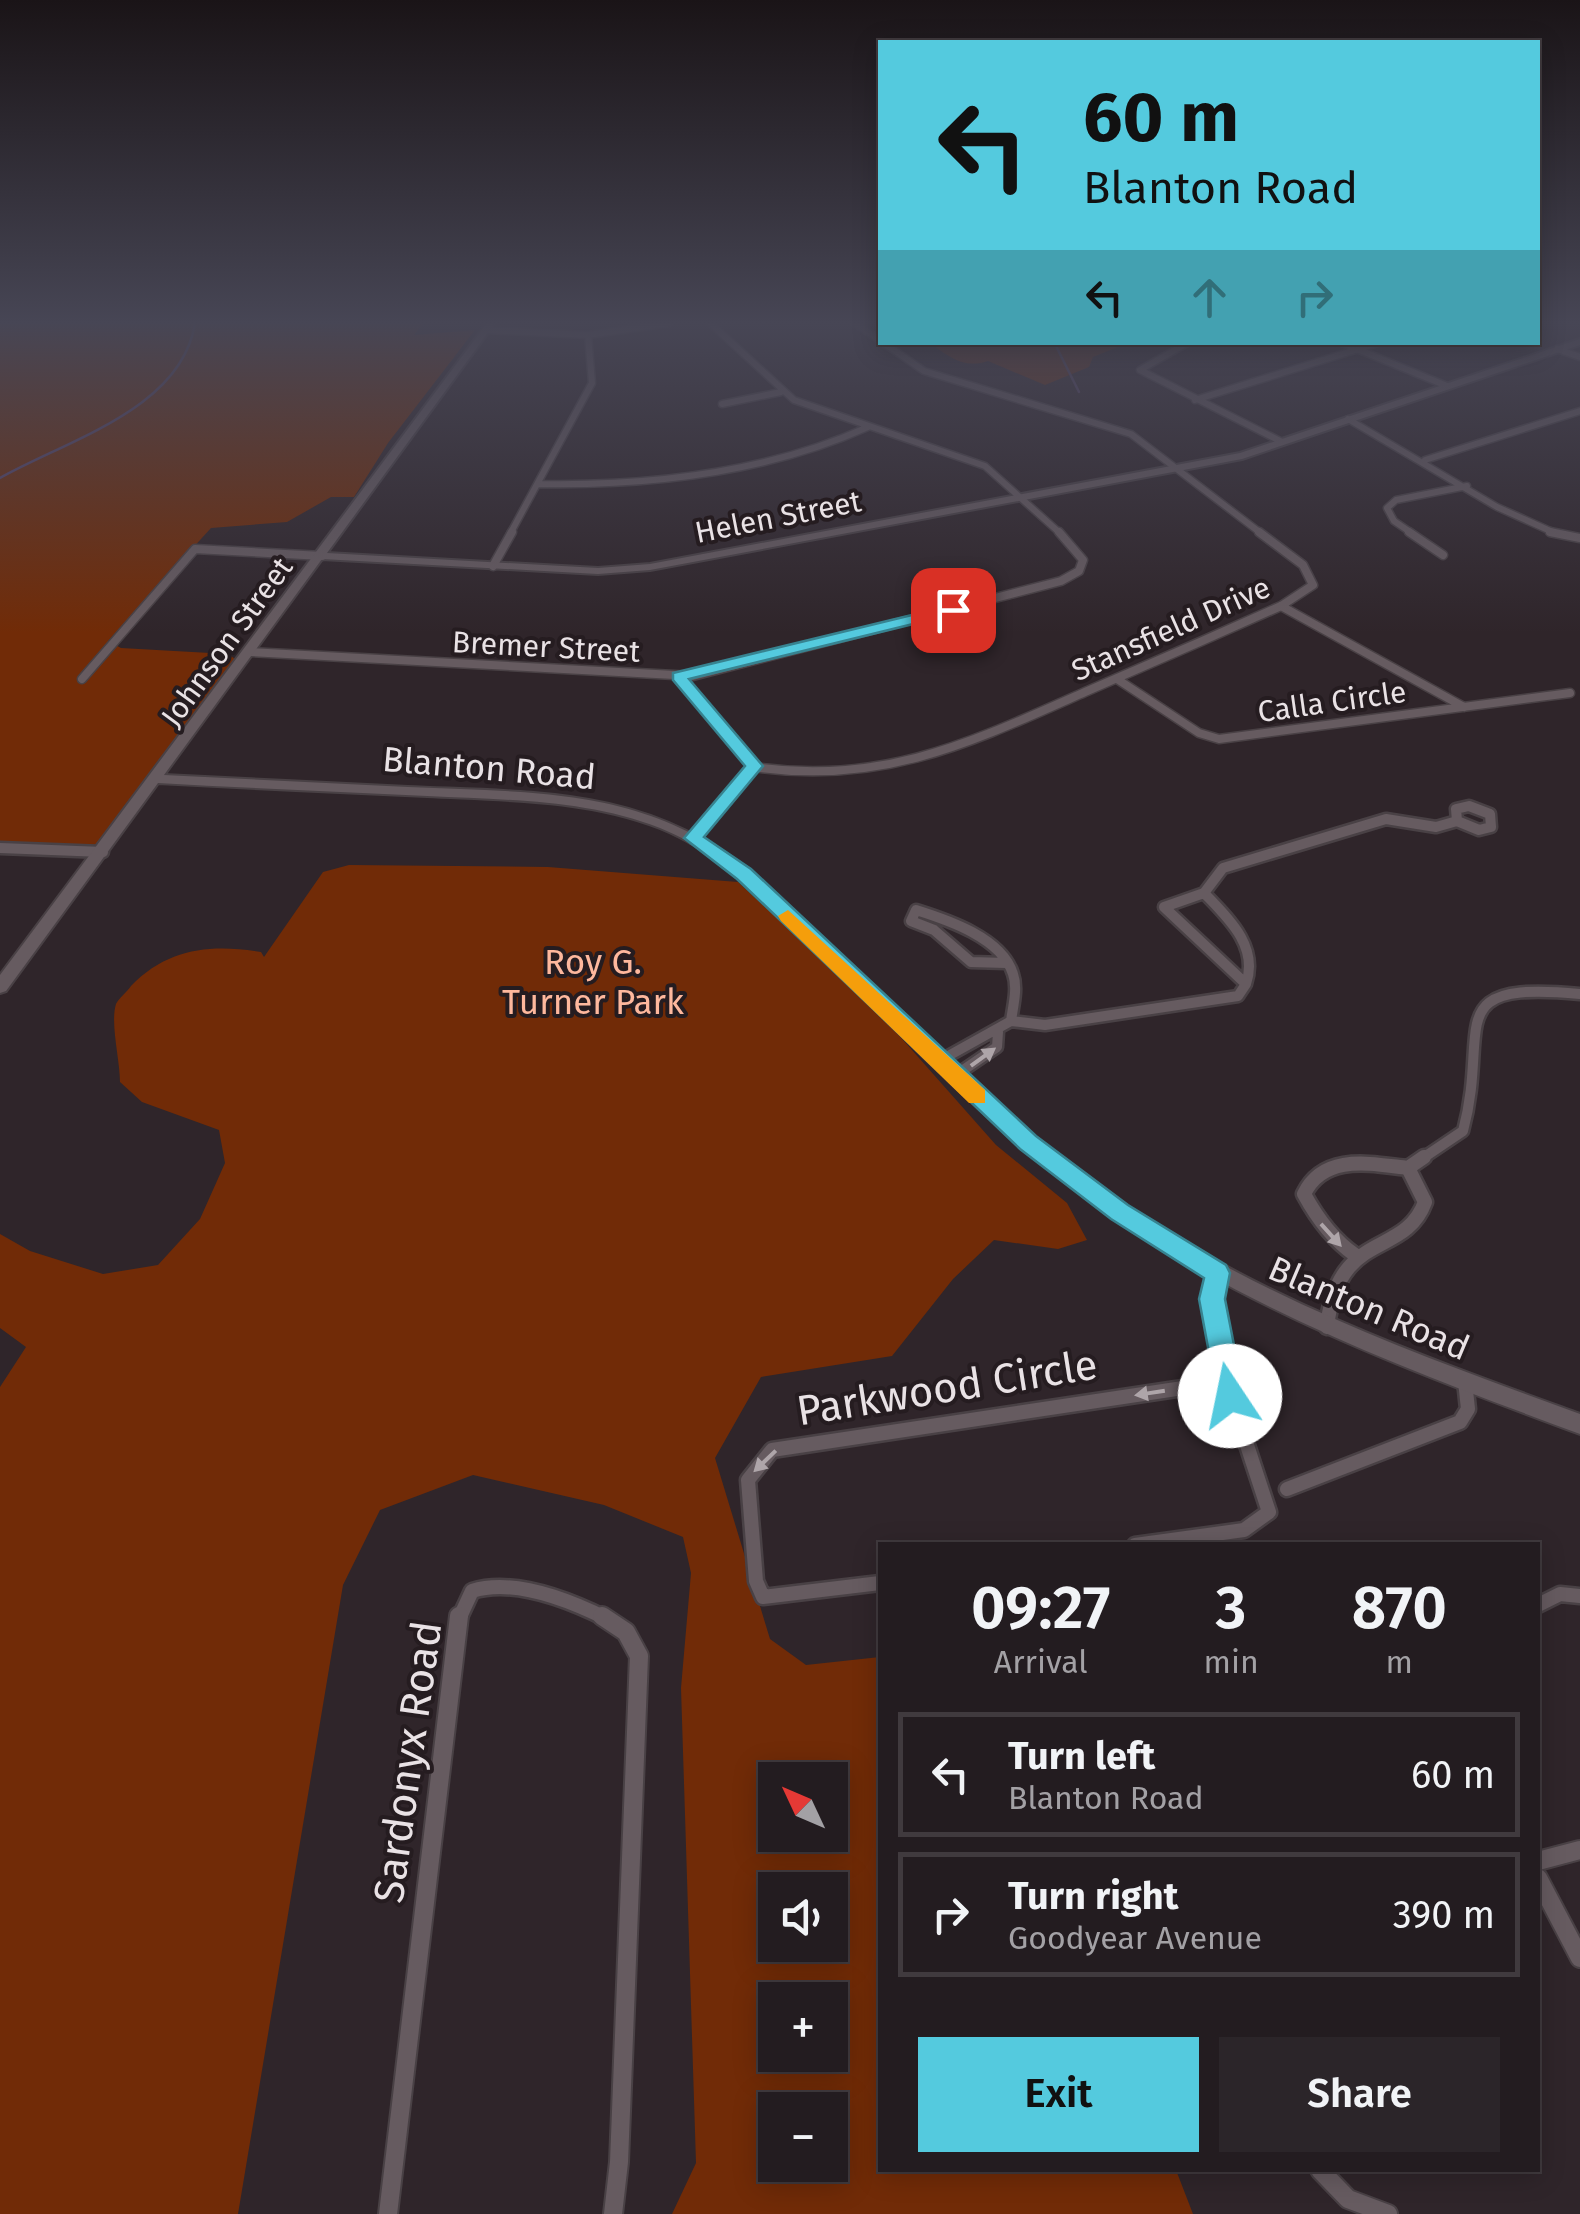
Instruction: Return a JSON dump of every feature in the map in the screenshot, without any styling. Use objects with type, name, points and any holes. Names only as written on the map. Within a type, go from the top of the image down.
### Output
[{"type":"street","name":"Johnson Street","points":[[0,987],[416,426]]},
{"type":"street","points":[[493,566],[569,426]]},
{"type":"street","name":"Stansfield Drive","points":[[754,766],[777,770],[897,763],[936,755],[1280,606],[1311,588],[1308,570],[1178,468],[1115,426]]},
{"type":"street","points":[[1250,426],[1282,442]]},
{"type":"street","name":"Helen Street","points":[[322,556],[633,569],[1242,456],[1327,426]]},
{"type":"street","points":[[1362,426],[1535,528],[1580,538]]},
{"type":"street","points":[[1425,460],[1532,426]]},
{"type":"street","points":[[538,484],[612,485],[704,470],[814,451],[868,427],[963,455],[994,472],[1020,496]]},
{"type":"street","points":[[1442,554],[1394,521],[1387,508],[1396,500],[1468,486]]},
{"type":"street","name":"Bremer Street","points":[[251,652],[679,677],[935,614],[1077,574],[1082,554],[1020,496]]},
{"type":"street","points":[[82,679],[195,549],[322,556]]},
{"type":"street","points":[[1280,606],[1464,707]]},
{"type":"street","points":[[679,677],[754,766],[693,838]]},
{"type":"street","name":"Calla Circle","points":[[1117,678],[1199,733],[1218,739],[1570,693]]},
{"type":"street","name":"Blanton Road","points":[[158,779],[551,798],[613,808],[693,838],[744,874],[994,1112],[1072,1177],[1218,1273],[1327,1328],[1580,1424]]},
{"type":"street","points":[[1247,985],[1164,906],[1204,892],[1223,868],[1386,819],[1436,827],[1458,822]]},
{"type":"street","points":[[0,848],[103,852]]},
{"type":"street","points":[[1011,1021],[1044,1025],[1233,999],[1247,985],[1249,952],[1244,934],[1204,892]]},
{"type":"street","points":[[940,1060],[984,1034],[998,1032],[1011,1021],[1014,976],[1006,962],[946,917],[916,910],[911,921],[934,930],[971,962],[1006,962]]},
{"type":"street","points":[[1355,1255],[1334,1242],[1314,1213],[1304,1194],[1311,1180],[1349,1161],[1408,1168],[1463,1131],[1476,1085],[1474,1018],[1487,1000],[1518,986],[1580,994]]},
{"type":"street","points":[[956,1074],[997,1047],[998,1032]]},
{"type":"street","points":[[1327,1328],[1328,1296],[1338,1272],[1355,1255],[1419,1218],[1425,1202],[1408,1168]]},
{"type":"street","points":[[1156,1542],[1244,1530],[1269,1512],[1221,1366],[1212,1292],[1218,1273]]},
{"type":"street","name":"Parkwood Circle","points":[[878,1583],[763,1597],[756,1581],[748,1480],[772,1450],[1183,1388],[1206,1381],[1221,1366]]},
{"type":"street","points":[[1287,1490],[1460,1422],[1468,1409],[1465,1381]]},
{"type":"street","name":"Sardonyx Road","points":[[388,2214],[459,1615],[472,1591],[482,1585],[497,1584],[608,1618],[632,1640],[639,1656],[620,2142],[613,2214]]},
{"type":"street","points":[[1540,1604],[1560,1594],[1580,1596]]},
{"type":"street","points":[[1540,1860],[1580,1850]]},
{"type":"street","points":[[1540,1882],[1580,1958]]},
{"type":"street","points":[[1322,2172],[1348,2199],[1388,2214]]},
{"type":"green space","points":[[0,426],[401,426],[354,497],[331,497],[287,522],[211,528],[108,641],[121,648],[228,654],[235,659],[99,846],[0,842]]},
{"type":"green space","name":"Roy G. Turner Park","points":[[349,865],[548,867],[738,882],[873,1006],[996,1145],[1067,1203],[1087,1240],[1058,1249],[994,1240],[953,1279],[892,1356],[761,1377],[715,1458],[770,1639],[806,1665],[878,1657],[878,2172],[1177,2172],[1193,2214],[672,2214],[696,2163],[681,1688],[691,1573],[683,1537],[604,1505],[473,1475],[380,1510],[343,1585],[238,2214],[0,2214],[0,1387],[26,1347],[0,1328],[0,1234],[30,1251],[103,1274],[158,1265],[200,1219],[225,1163],[219,1130],[142,1102],[120,1082],[116,1004],[145,973],[175,956],[208,949],[261,952],[264,957],[323,872]]},
{"type":"waterway","points":[[0,478],[103,426]]},
{"type":"slow traffic","points":[[788,916],[977,1096]]},
{"type":"route","points":[[953,610],[705,674],[679,677],[754,766],[693,838],[744,874],[1028,1142],[1120,1212],[1218,1273],[1212,1299],[1221,1341],[1221,1366],[1230,1396]]}]
